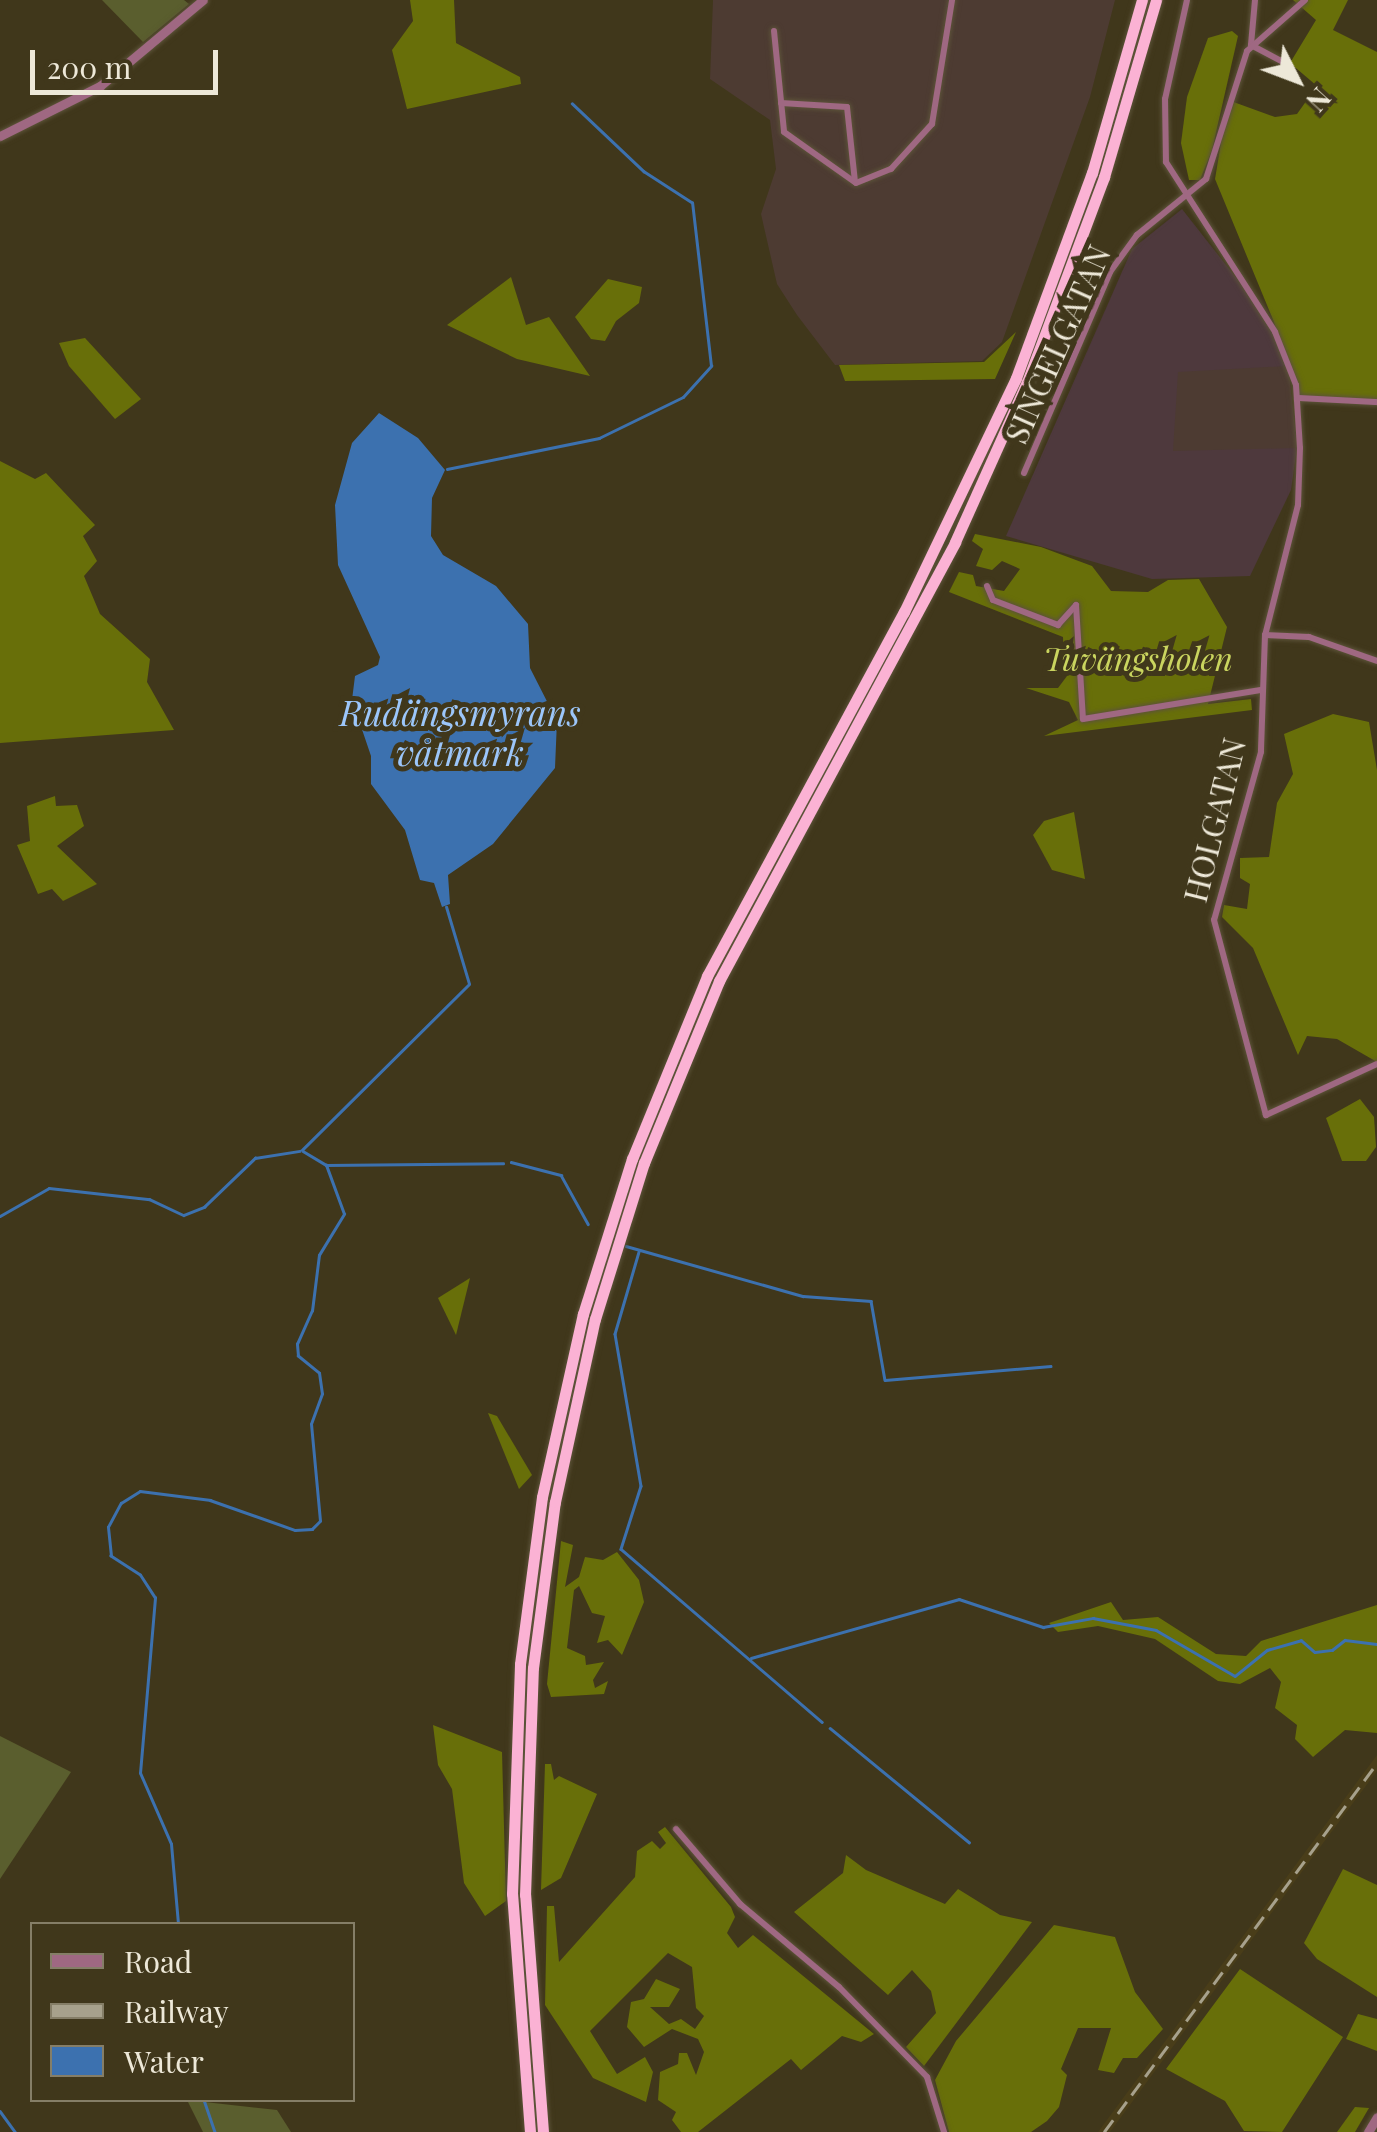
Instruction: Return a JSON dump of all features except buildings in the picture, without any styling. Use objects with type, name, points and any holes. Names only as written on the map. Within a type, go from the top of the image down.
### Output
[{"type":"highway","points":[[530,2132],[512,1894],[520,1664],[542,1497],[583,1314],[632,1159],[707,976],[928,566],[1016,378],[1092,173],[1142,0]]},
{"type":"highway","points":[[543,2132],[524,1894],[533,1668],[555,1502],[595,1318],[644,1163],[718,981],[939,572],[1027,382],[1104,177],[1156,0]]},
{"type":"street","points":[[0,136],[100,86],[203,0]]},
{"type":"street","points":[[856,184],[891,169],[932,124],[952,0]]},
{"type":"street","name":"HOLGATAN","points":[[1187,0],[1162,134],[1166,162],[1185,199],[1266,314],[1297,398],[1298,505],[1265,635],[1261,752],[1214,920],[1266,1115],[1377,1064]]},
{"type":"street","points":[[1252,45],[1255,0]]},
{"type":"street","points":[[1185,199],[1210,172],[1232,84],[1252,45],[1305,0]]},
{"type":"street","points":[[774,32],[780,102],[788,138],[856,184]]},
{"type":"street","points":[[1252,45],[1283,62]]},
{"type":"street","points":[[780,102],[847,107],[856,184]]},
{"type":"street","name":"SINGELGATAN","points":[[1024,474],[1110,272],[1138,235],[1185,199]]},
{"type":"street","points":[[1297,398],[1377,402]]},
{"type":"street","points":[[986,586],[993,600],[1058,624],[1076,605],[1083,719],[1261,690]]},
{"type":"street","points":[[1265,635],[1309,637],[1377,661]]},
{"type":"street","points":[[676,1829],[740,1904],[839,1987],[927,2077],[944,2132]]},
{"type":"street","points":[[1368,2132],[1377,2116]]},
{"type":"shaded area","points":[[713,0],[1115,0],[1090,97],[1002,342],[982,361],[835,365],[797,315],[777,284],[761,214],[776,169],[770,120],[710,79]]},
{"type":"shaded area","points":[[1182,209],[1263,312],[1288,366],[1297,448],[1291,490],[1250,576],[1152,579],[1006,536],[1132,249]]},
{"type":"shaded area","points":[[1288,366],[1297,448],[1173,451],[1178,372]]},
{"type":"shaded area","points":[[1377,1755],[1377,1771],[1110,2132],[1098,2132]]},
{"type":"green space","points":[[102,0],[184,0],[189,4],[143,42]]},
{"type":"green space","points":[[410,0],[454,0],[456,43],[520,77],[521,84],[407,109],[392,50],[413,21]]},
{"type":"green space","points":[[1293,0],[1348,0],[1333,30],[1377,52],[1377,402],[1297,398],[1274,322],[1215,179],[1228,100],[1275,117],[1297,114],[1317,86],[1290,63],[1316,20]]},
{"type":"green space","points":[[1232,31],[1238,36],[1212,150],[1200,180],[1189,180],[1181,143],[1187,97],[1208,38]]},
{"type":"green space","points":[[511,277],[526,325],[549,317],[590,376],[517,359],[447,325]]},
{"type":"green space","points":[[608,279],[642,287],[639,303],[616,321],[605,341],[591,339],[575,317]]},
{"type":"green space","points":[[1016,332],[995,379],[845,381],[839,365],[984,362]]},
{"type":"green space","points":[[85,338],[141,399],[115,419],[69,366],[59,343]]},
{"type":"green space","points":[[0,461],[35,479],[46,473],[95,525],[83,536],[97,561],[84,576],[100,614],[150,659],[147,682],[174,730],[0,743]]},
{"type":"green space","name":"Tuvängsholen","points":[[975,534],[1041,547],[1092,566],[1111,591],[1148,592],[1168,580],[1199,579],[1227,627],[1208,704],[1251,699],[1252,710],[1044,736],[1078,720],[1069,702],[1026,688],[1058,688],[1073,668],[1064,666],[1063,637],[949,592],[959,572],[973,575],[976,586],[1004,591],[1020,569],[1002,561],[992,570],[976,566],[983,549],[972,541]]},
{"type":"green space","points":[[1333,714],[1369,722],[1377,770],[1377,1062],[1337,1039],[1307,1036],[1298,1055],[1253,948],[1222,917],[1224,905],[1247,909],[1250,884],[1240,878],[1240,858],[1269,857],[1277,803],[1293,774],[1284,734]]},
{"type":"green space","points":[[55,796],[56,806],[77,805],[84,826],[57,846],[97,884],[63,901],[52,889],[38,894],[17,845],[30,841],[27,806]]},
{"type":"green space","points":[[1074,812],[1085,879],[1052,870],[1033,835],[1044,821]]},
{"type":"green space","points":[[1360,1099],[1374,1117],[1376,1147],[1366,1161],[1342,1161],[1326,1118]]},
{"type":"green space","points":[[470,1278],[456,1335],[438,1298]]},
{"type":"green space","points":[[488,1413],[497,1416],[532,1475],[519,1489]]},
{"type":"green space","points":[[561,1541],[573,1545],[565,1587],[579,1577],[585,1557],[603,1560],[617,1552],[639,1580],[644,1602],[622,1655],[608,1640],[597,1643],[605,1616],[592,1613],[579,1586],[574,1590],[567,1648],[585,1656],[586,1665],[604,1662],[593,1680],[595,1688],[608,1681],[604,1694],[551,1697],[547,1684]]},
{"type":"green space","points":[[1111,1602],[1123,1620],[1158,1617],[1216,1654],[1246,1656],[1261,1641],[1377,1605],[1377,1733],[1345,1730],[1313,1757],[1295,1739],[1297,1725],[1275,1708],[1281,1682],[1270,1668],[1240,1684],[1218,1681],[1155,1639],[1098,1626],[1058,1632],[1049,1623]]},
{"type":"green space","points":[[433,1725],[502,1752],[506,1901],[485,1916],[464,1883],[452,1789],[438,1765]]},
{"type":"green space","points":[[0,1736],[71,1772],[0,1879]]},
{"type":"green space","points":[[545,1764],[551,1764],[554,1780],[559,1776],[597,1794],[561,1878],[541,1890]]},
{"type":"green space","points":[[665,1827],[731,1907],[735,1917],[727,1933],[738,1948],[753,1935],[874,2034],[861,2042],[842,2036],[801,2070],[791,2059],[698,2132],[681,2132],[672,2120],[676,2112],[658,2100],[660,2072],[678,2064],[679,2053],[687,2053],[696,2075],[704,2052],[698,2039],[672,2029],[644,2047],[627,2027],[631,2002],[644,1999],[656,1979],[680,1989],[669,2007],[650,2007],[669,2024],[681,2019],[695,2029],[704,2016],[696,2008],[692,1967],[668,1953],[590,2031],[617,2074],[645,2057],[653,2072],[646,2102],[593,2078],[545,2005],[547,1906],[554,1906],[559,1962],[635,1877],[637,1851],[652,1841],[660,1849],[666,1843],[658,1832]]},
{"type":"green space","points":[[846,1855],[866,1870],[945,1904],[958,1889],[1000,1915],[1032,1922],[924,2066],[906,2047],[936,2013],[931,1991],[912,1970],[888,1995],[794,1912],[843,1873]]},
{"type":"green space","points":[[1343,1869],[1377,1885],[1377,1997],[1317,1959],[1304,1943]]},
{"type":"green space","points":[[1054,1925],[1115,1937],[1135,1992],[1163,2029],[1137,2058],[1123,2058],[1114,2073],[1098,2070],[1111,2028],[1078,2028],[1061,2069],[1067,2075],[1059,2107],[1047,2121],[1031,2132],[949,2132],[935,2080],[956,2041]]},
{"type":"green space","points":[[1240,1969],[1343,2037],[1282,2132],[1244,2131],[1225,2101],[1166,2069]]},
{"type":"green space","points":[[1358,2014],[1377,2019],[1377,2051],[1346,2039]]},
{"type":"green space","points":[[188,2102],[277,2110],[291,2132],[203,2132]]},
{"type":"green space","points":[[1355,2107],[1369,2108],[1355,2132],[1337,2132]]},
{"type":"water","name":"Rudängsmyrans våtmark","points":[[379,413],[418,438],[445,470],[432,498],[431,536],[443,555],[496,586],[528,624],[530,668],[557,721],[555,768],[493,844],[448,875],[450,904],[442,907],[434,883],[420,880],[405,830],[371,784],[371,756],[352,700],[355,676],[378,665],[380,657],[338,565],[335,505],[352,443]]},
{"type":"waterway","points":[[447,469],[599,438],[683,397],[711,366],[692,203],[644,172],[572,104]]},
{"type":"waterway","points":[[302,1150],[469,984],[446,907]]},
{"type":"waterway","points":[[0,1216],[49,1188],[149,1199],[184,1215],[204,1207],[255,1158],[299,1151]]},
{"type":"waterway","points":[[303,1151],[326,1165],[503,1163]]},
{"type":"waterway","points":[[511,1162],[561,1175],[588,1224]]},
{"type":"waterway","points":[[178,1922],[171,1844],[140,1773],[155,1598],[140,1575],[111,1556],[108,1527],[121,1503],[140,1491],[210,1500],[295,1530],[312,1529],[320,1521],[311,1424],[322,1394],[319,1373],[298,1356],[297,1344],[312,1311],[319,1255],[344,1214],[326,1165]]},
{"type":"waterway","points":[[626,1246],[803,1296],[871,1301],[885,1380],[1050,1366]]},
{"type":"waterway","points":[[639,1252],[615,1334],[641,1486],[621,1549],[822,1722]]},
{"type":"waterway","points":[[751,1658],[959,1599],[1043,1627],[1093,1618],[1156,1630],[1235,1676],[1267,1650],[1301,1640],[1315,1652],[1332,1650],[1345,1640],[1377,1644]]},
{"type":"waterway","points":[[830,1728],[969,1842]]},
{"type":"waterway","points":[[205,2102],[215,2132]]},
{"type":"waterway","points":[[0,2111],[15,2132]]},
{"type":"railway","points":[[1104,2132],[1377,1763]]}]
